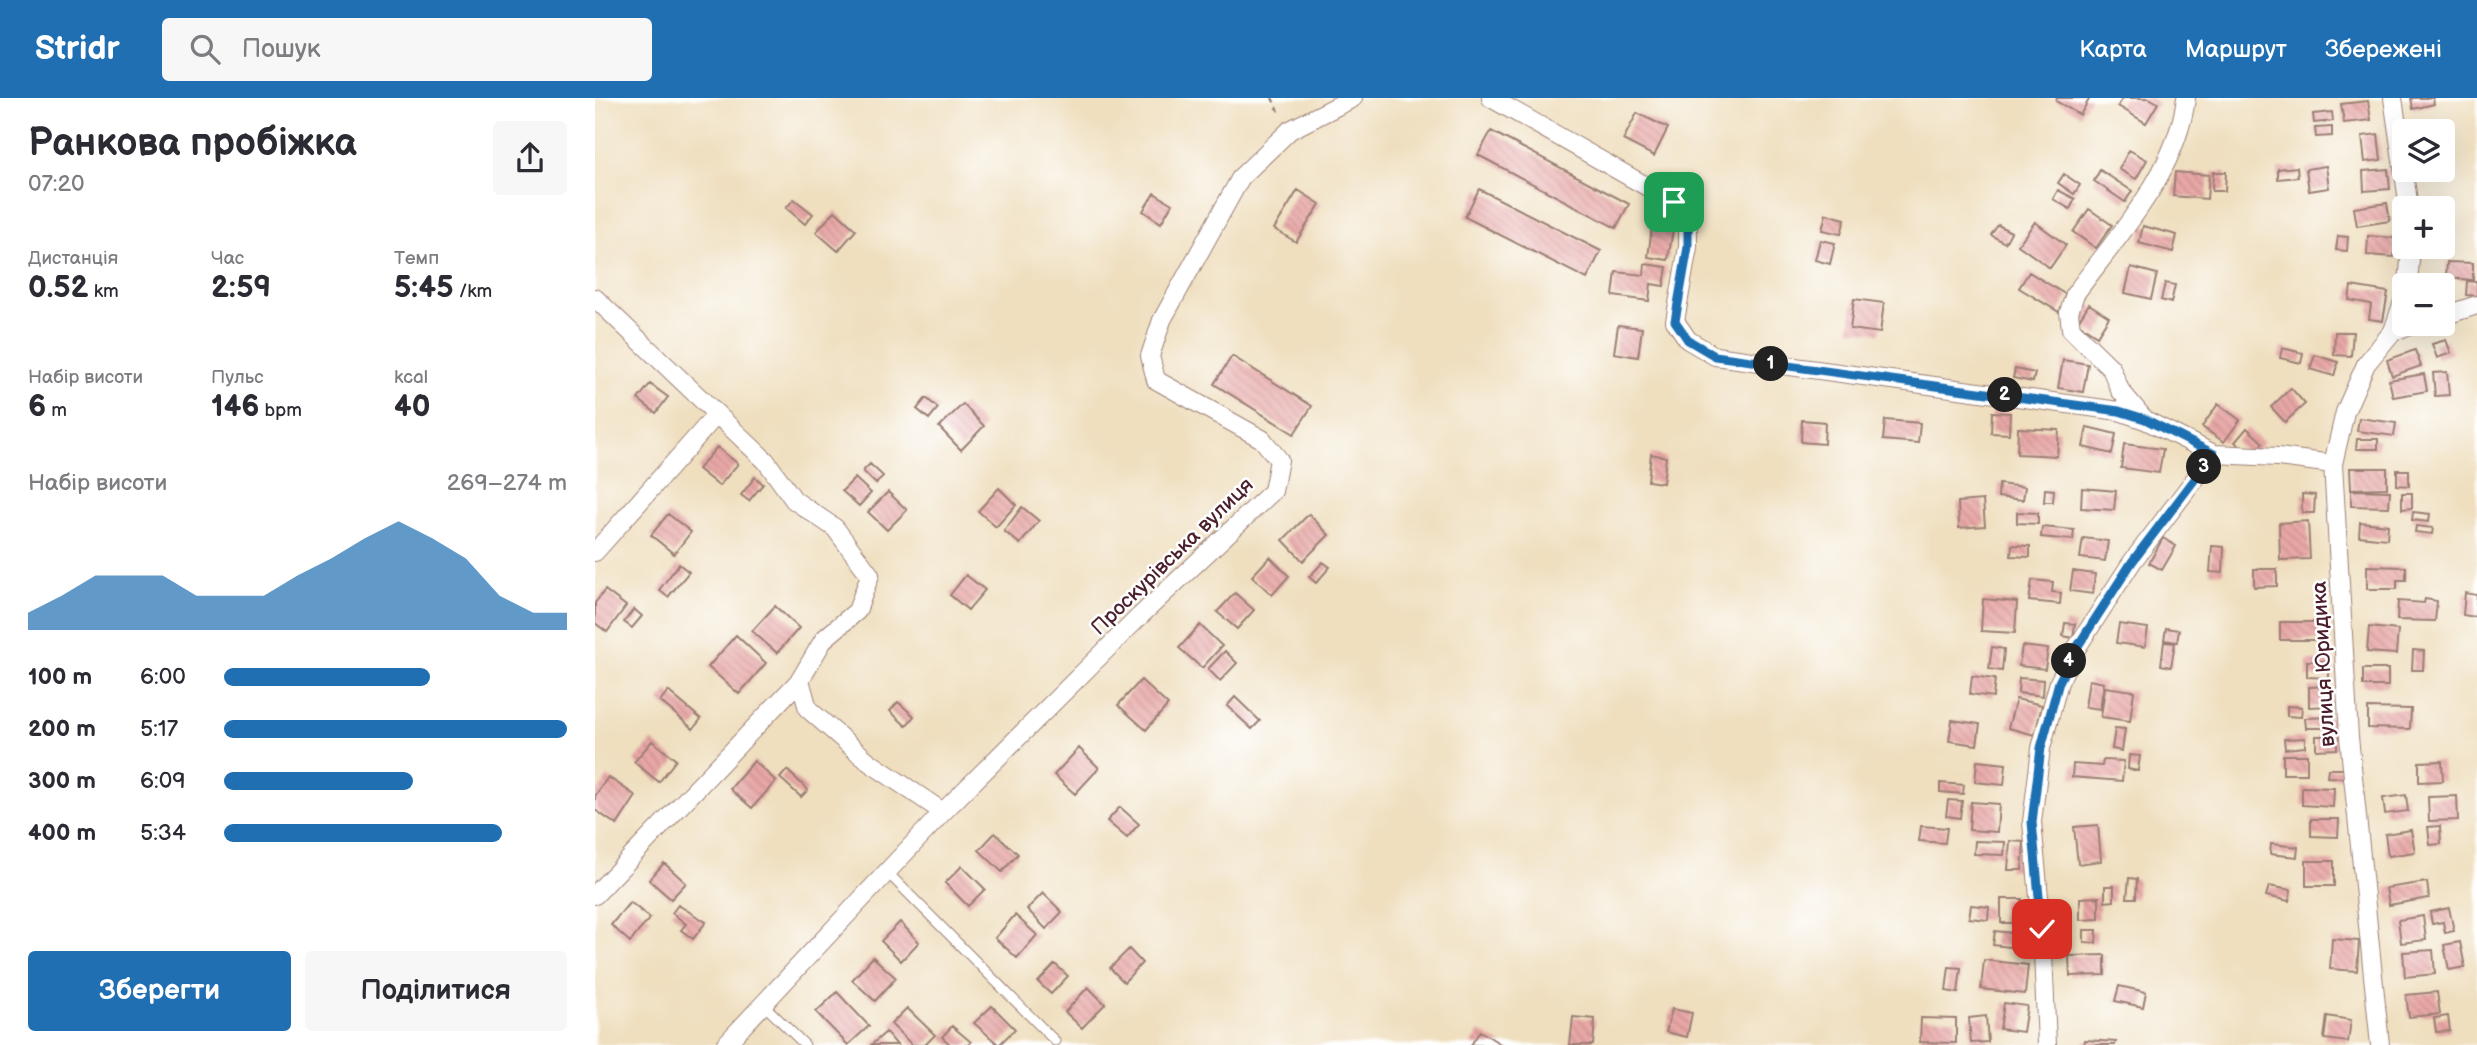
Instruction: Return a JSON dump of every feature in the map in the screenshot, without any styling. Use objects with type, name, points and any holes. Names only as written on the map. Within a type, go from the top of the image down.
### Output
[{"type":"street","name":"Проскурівська вулиця","points":[[725,1045],[943,812],[1140,616],[1273,491],[1279,460],[1262,439],[1156,380],[1150,356],[1162,320],[1241,177],[1290,130],[1353,98]]},
{"type":"street","points":[[1491,98],[1674,202],[1688,216],[1688,247],[1675,321],[1688,340],[1715,356],[2119,411],[2145,419],[2214,454],[2278,457],[2333,464]]},
{"type":"street","points":[[2145,419],[2120,390],[2111,368],[2071,329],[2069,312],[2075,294],[2145,197],[2168,160],[2183,117],[2186,98]]},
{"type":"street","points":[[2393,98],[2407,196]]},
{"type":"street","points":[[595,298],[766,461],[794,500],[835,528],[870,575],[857,611],[824,639],[800,680],[595,895]]},
{"type":"street","points":[[2455,312],[2477,305]]},
{"type":"street","name":"вулиця Юридика","points":[[2379,1045],[2349,737],[2333,464],[2345,412],[2366,364],[2392,332]]},
{"type":"street","points":[[595,552],[717,414]]},
{"type":"street","points":[[2047,1045],[2042,929],[2032,822],[2041,748],[2059,682],[2074,652],[2132,562],[2214,454]]},
{"type":"street","points":[[800,680],[808,709],[869,762],[943,812]]},
{"type":"lane","points":[[887,872],[1055,1041]]},
{"type":"lane","points":[[763,1004],[805,1045]]},
{"type":"path","points":[[1272,98],[1290,130]]},
{"type":"building","points":[[2057,98],[2090,98],[2080,115],[2056,101]]},
{"type":"building","points":[[2123,98],[2149,98],[2158,103],[2146,123],[2118,106]]},
{"type":"building","points":[[2411,98],[2433,98],[2434,104],[2413,109]]},
{"type":"building","points":[[2368,101],[2371,120],[2344,123],[2341,104]]},
{"type":"building","points":[[2332,112],[2333,121],[2314,123],[2313,114]]},
{"type":"building","points":[[1637,113],[1668,128],[1654,156],[1623,140]]},
{"type":"building","points":[[2332,127],[2332,136],[2316,137],[2315,128]]},
{"type":"building","points":[[1491,131],[1629,204],[1616,228],[1478,155]]},
{"type":"building","points":[[2378,134],[2381,160],[2365,162],[2362,136]]},
{"type":"building","points":[[2129,150],[2147,160],[2136,179],[2119,169]]},
{"type":"building","points":[[2326,166],[2329,188],[2309,191],[2306,169]]},
{"type":"building","points":[[2297,167],[2298,177],[2278,179],[2278,169]]},
{"type":"building","points":[[2388,169],[2390,189],[2364,191],[2363,171]]},
{"type":"building","points":[[2100,170],[2132,191],[2125,202],[2094,181]]},
{"type":"building","points":[[2175,172],[2209,175],[2207,199],[2173,196]]},
{"type":"building","points":[[2213,172],[2226,172],[2225,191],[2212,191]]},
{"type":"building","points":[[2064,174],[2080,185],[2074,194],[2058,183]]},
{"type":"building","points":[[1479,189],[1601,251],[1587,279],[1465,217]]},
{"type":"building","points":[[1298,190],[1320,204],[1296,242],[1274,229]]},
{"type":"building","points":[[2058,190],[2075,199],[2070,209],[2053,199]]},
{"type":"building","points":[[1154,193],[1172,204],[1161,223],[1143,211]]},
{"type":"building","points":[[794,199],[813,214],[805,224],[786,208]]},
{"type":"building","points":[[2387,203],[2390,221],[2357,226],[2354,208]]},
{"type":"building","points":[[2089,209],[2112,225],[2096,248],[2073,232]]},
{"type":"building","points":[[835,211],[856,230],[838,251],[816,232]]},
{"type":"building","points":[[1826,214],[1845,219],[1841,234],[1822,230]]},
{"type":"building","points":[[2035,222],[2066,245],[2050,268],[2018,245]]},
{"type":"building","points":[[1998,225],[2011,232],[2005,243],[1991,235]]},
{"type":"building","points":[[2143,226],[2177,235],[2173,252],[2139,243]]},
{"type":"building","points":[[1652,227],[1673,230],[1668,260],[1648,257]]},
{"type":"building","points":[[2338,236],[2348,237],[2347,251],[2336,250]]},
{"type":"building","points":[[2368,236],[2392,238],[2392,257],[2367,255]]},
{"type":"building","points":[[1820,240],[1835,243],[1830,264],[1815,260]]},
{"type":"building","points":[[2447,262],[2473,263],[2473,280],[2455,279],[2455,273],[2446,273]]},
{"type":"building","points":[[1645,264],[1667,267],[1664,286],[1651,284],[1649,301],[1613,296],[1616,272],[1644,275]]},
{"type":"building","points":[[2131,267],[2157,274],[2151,299],[2125,293]]},
{"type":"building","points":[[2029,272],[2068,296],[2059,312],[2019,288]]},
{"type":"building","points":[[2467,281],[2477,282],[2477,296],[2466,295]]},
{"type":"building","points":[[2165,283],[2175,285],[2171,303],[2161,300]]},
{"type":"building","points":[[2351,286],[2388,292],[2383,321],[2369,319],[2371,304],[2349,300]]},
{"type":"building","points":[[1854,299],[1884,303],[1880,333],[1850,329]]},
{"type":"building","points":[[2089,304],[2109,317],[2097,336],[2077,323]]},
{"type":"building","points":[[1618,325],[1642,328],[1638,357],[1614,353]]},
{"type":"building","points":[[2335,332],[2353,332],[2351,356],[2334,355]]},
{"type":"building","points":[[2446,340],[2451,353],[2437,358],[2432,344]]},
{"type":"building","points":[[2282,348],[2303,353],[2301,363],[2280,358]]},
{"type":"building","points":[[2415,350],[2421,366],[2392,376],[2387,360]]},
{"type":"building","points":[[2315,355],[2338,362],[2334,376],[2310,369]]},
{"type":"building","points":[[1232,356],[1312,406],[1294,434],[1214,384]]},
{"type":"building","points":[[2063,360],[2088,364],[2083,392],[2058,388]]},
{"type":"building","points":[[2015,369],[2035,373],[2033,382],[2013,378]]},
{"type":"building","points":[[2447,372],[2449,395],[2435,396],[2433,373]]},
{"type":"building","points":[[2424,374],[2427,391],[2393,397],[2389,380]]},
{"type":"building","points":[[650,384],[668,397],[656,413],[638,399]]},
{"type":"building","points":[[2291,388],[2305,404],[2285,422],[2271,407]]},
{"type":"building","points":[[926,398],[938,408],[929,419],[917,409]]},
{"type":"building","points":[[963,404],[984,426],[961,450],[939,427]]},
{"type":"building","points":[[2218,404],[2240,420],[2224,442],[2202,427]]},
{"type":"building","points":[[1992,412],[2010,413],[2009,434],[1991,433]]},
{"type":"building","points":[[2359,418],[2396,423],[2394,436],[2357,431]]},
{"type":"building","points":[[1802,420],[1825,422],[1824,444],[1801,442]]},
{"type":"building","points":[[1885,420],[1920,423],[1918,443],[1883,440]]},
{"type":"building","points":[[2087,427],[2116,434],[2112,454],[2083,447]]},
{"type":"building","points":[[2018,428],[2059,430],[2057,456],[2017,454]]},
{"type":"building","points":[[2247,428],[2263,443],[2251,457],[2235,442]]},
{"type":"building","points":[[2357,439],[2378,439],[2378,449],[2356,449]]},
{"type":"building","points":[[2124,444],[2163,449],[2159,473],[2121,468]]},
{"type":"building","points":[[717,447],[738,464],[719,486],[698,469]]},
{"type":"building","points":[[1651,454],[1666,457],[1663,483],[1648,481]]},
{"type":"building","points":[[870,464],[883,476],[876,484],[863,471]]},
{"type":"building","points":[[2350,468],[2387,468],[2387,488],[2351,489]]},
{"type":"building","points":[[2397,470],[2409,470],[2409,486],[2397,485]]},
{"type":"building","points":[[755,477],[763,484],[749,501],[741,495]]},
{"type":"building","points":[[855,478],[871,493],[859,506],[842,491]]},
{"type":"building","points":[[1999,484],[2025,487],[2023,500],[1998,497]]},
{"type":"building","points":[[999,488],[1016,505],[996,527],[978,511]]},
{"type":"building","points":[[2082,488],[2116,491],[2114,510],[2081,508]]},
{"type":"building","points":[[2045,489],[2054,490],[2053,502],[2044,502]]},
{"type":"building","points":[[2351,490],[2390,491],[2389,507],[2351,506]]},
{"type":"building","points":[[888,492],[907,510],[887,530],[868,512]]},
{"type":"building","points":[[2402,493],[2412,493],[2412,508],[2402,509]]},
{"type":"building","points":[[2302,494],[2315,495],[2314,513],[2302,513]]},
{"type":"building","points":[[1983,500],[1985,526],[1959,528],[1958,502]]},
{"type":"building","points":[[1022,507],[1039,521],[1020,544],[1004,531]]},
{"type":"building","points":[[2017,512],[2038,513],[2038,524],[2017,523]]},
{"type":"building","points":[[2413,512],[2430,514],[2429,522],[2412,520]]},
{"type":"building","points":[[668,514],[691,532],[674,554],[651,535]]},
{"type":"building","points":[[1309,514],[1329,535],[1303,561],[1283,540]]},
{"type":"building","points":[[2308,521],[2310,559],[2280,560],[2279,523]]},
{"type":"building","points":[[2360,522],[2388,525],[2387,539],[2359,536]]},
{"type":"building","points":[[2416,526],[2433,528],[2432,534],[2415,532]]},
{"type":"building","points":[[2042,527],[2074,530],[2073,540],[2041,537]]},
{"type":"building","points":[[2083,538],[2108,541],[2105,561],[2080,558]]},
{"type":"building","points":[[2163,538],[2176,546],[2162,570],[2149,563]]},
{"type":"building","points":[[2012,545],[2030,546],[2030,557],[2011,556]]},
{"type":"building","points":[[2212,546],[2224,547],[2223,573],[2210,572]]},
{"type":"building","points":[[1270,557],[1289,576],[1272,595],[1252,576]]},
{"type":"building","points":[[1323,562],[1330,567],[1316,583],[1309,577]]},
{"type":"building","points":[[679,564],[689,572],[668,597],[659,590]]},
{"type":"building","points":[[2367,566],[2406,567],[2406,580],[2397,580],[2397,589],[2367,589]]},
{"type":"building","points":[[2254,569],[2277,569],[2277,586],[2254,587]]},
{"type":"building","points":[[2073,571],[2095,574],[2093,594],[2070,591]]},
{"type":"building","points":[[966,575],[985,590],[968,610],[950,595]]},
{"type":"building","points":[[2032,580],[2053,582],[2052,592],[2061,593],[2060,604],[2029,601]]},
{"type":"building","points":[[605,590],[626,606],[607,632],[595,623],[595,603]]},
{"type":"building","points":[[1235,593],[1254,610],[1237,629],[1217,612]]},
{"type":"building","points":[[2465,593],[2477,595],[2475,617],[2463,615]]},
{"type":"building","points":[[1983,599],[2017,602],[2015,633],[1981,631]]},
{"type":"building","points":[[2425,599],[2437,601],[2435,621],[2397,620],[2398,601],[2424,603]]},
{"type":"building","points":[[775,606],[799,628],[777,653],[752,631]]},
{"type":"building","points":[[634,609],[642,616],[632,628],[624,622]]},
{"type":"building","points":[[2280,622],[2326,622],[2326,640],[2280,640]]},
{"type":"building","points":[[2065,623],[2075,624],[2073,638],[2063,636]]},
{"type":"building","points":[[2119,624],[2148,628],[2145,647],[2116,643]]},
{"type":"building","points":[[1200,625],[1222,646],[1202,668],[1179,648]]},
{"type":"building","points":[[2369,627],[2398,630],[2396,654],[2367,652]]},
{"type":"building","points":[[2166,628],[2179,630],[2177,642],[2164,640]]},
{"type":"building","points":[[736,635],[766,663],[739,694],[708,667]]},
{"type":"building","points":[[2164,642],[2175,643],[2171,667],[2161,665]]},
{"type":"building","points":[[2022,646],[2048,649],[2045,669],[2019,666]]},
{"type":"building","points":[[1992,647],[2004,649],[2002,671],[1989,669]]},
{"type":"building","points":[[2413,650],[2424,651],[2423,670],[2412,670]]},
{"type":"building","points":[[1225,651],[1237,663],[1220,681],[1208,669]]},
{"type":"building","points":[[2307,661],[2329,661],[2329,678],[2307,677]]},
{"type":"building","points":[[2363,669],[2388,669],[2388,686],[2363,686]]},
{"type":"building","points":[[1972,676],[1995,679],[1993,697],[1970,694]]},
{"type":"building","points":[[2019,678],[2044,680],[2043,696],[2018,693]]},
{"type":"building","points":[[1141,680],[1168,705],[1146,730],[1118,705]]},
{"type":"building","points":[[2089,680],[2104,683],[2100,709],[2085,707]]},
{"type":"building","points":[[2330,686],[2331,706],[2309,707],[2309,687]]},
{"type":"building","points":[[2105,687],[2134,691],[2130,721],[2101,717]]},
{"type":"building","points":[[668,691],[701,719],[693,729],[660,701]]},
{"type":"building","points":[[1235,697],[1260,721],[1252,729],[1227,706]]},
{"type":"building","points":[[2016,699],[2042,705],[2035,735],[2008,728]]},
{"type":"building","points":[[898,702],[914,716],[906,726],[890,711]]},
{"type":"building","points":[[2287,706],[2302,707],[2301,717],[2287,716]]},
{"type":"building","points":[[2368,708],[2411,709],[2410,729],[2368,728]]},
{"type":"building","points":[[2334,717],[2334,728],[2306,728],[2305,718]]},
{"type":"building","points":[[1952,720],[1980,724],[1977,745],[1949,741]]},
{"type":"building","points":[[2115,728],[2125,729],[2122,751],[2112,749]]},
{"type":"building","points":[[2316,736],[2337,736],[2337,749],[2316,750]]},
{"type":"building","points":[[2305,738],[2305,747],[2285,749],[2284,739]]},
{"type":"building","points":[[652,741],[676,760],[659,782],[634,762]]},
{"type":"building","points":[[1079,748],[1099,768],[1075,794],[1054,775]]},
{"type":"building","points":[[2129,755],[2140,756],[2138,771],[2128,769]]},
{"type":"building","points":[[2283,755],[2307,755],[2307,774],[2283,774]]},
{"type":"building","points":[[2103,760],[2124,761],[2122,781],[2072,777],[2073,764],[2102,766]]},
{"type":"building","points":[[754,761],[776,781],[752,808],[730,789]]},
{"type":"building","points":[[1977,761],[2006,764],[2004,785],[1975,782]]},
{"type":"building","points":[[2442,761],[2443,781],[2419,782],[2419,762]]},
{"type":"building","points":[[2328,769],[2345,769],[2345,778],[2327,777]]},
{"type":"building","points":[[787,770],[808,790],[801,797],[780,778]]},
{"type":"building","points":[[608,777],[636,796],[617,825],[595,810],[595,796]]},
{"type":"building","points":[[1940,783],[1964,785],[1963,794],[1940,792]]},
{"type":"building","points":[[2302,787],[2334,788],[2333,807],[2302,805]]},
{"type":"building","points":[[2406,795],[2408,811],[2385,814],[2383,798]]},
{"type":"building","points":[[2457,796],[2458,820],[2429,821],[2428,797]]},
{"type":"building","points":[[1948,800],[1962,801],[1960,818],[1946,816]]},
{"type":"building","points":[[1971,802],[1999,804],[1997,832],[1969,830]]},
{"type":"building","points":[[1120,807],[1139,824],[1127,838],[1107,821]]},
{"type":"building","points":[[2311,819],[2339,819],[2338,837],[2311,836]]},
{"type":"building","points":[[2098,825],[2101,861],[2078,864],[2074,827]]},
{"type":"building","points":[[1921,826],[1947,828],[1945,843],[1919,841]]},
{"type":"building","points":[[2440,826],[2441,844],[2430,845],[2428,827]]},
{"type":"building","points":[[2411,830],[2415,852],[2388,856],[2385,834]]},
{"type":"building","points":[[995,833],[1018,854],[1002,872],[979,850]]},
{"type":"building","points":[[1975,841],[2005,842],[2004,855],[1974,854]]},
{"type":"building","points":[[2010,841],[2024,842],[2022,870],[2008,870]]},
{"type":"building","points":[[2271,844],[2298,847],[2297,857],[2270,854]]},
{"type":"building","points":[[2306,861],[2334,861],[2334,886],[2306,886]]},
{"type":"building","points":[[664,863],[686,883],[671,899],[649,880]]},
{"type":"building","points":[[962,866],[985,889],[968,906],[945,883]]},
{"type":"building","points":[[2129,878],[2137,879],[2136,898],[2127,898]]},
{"type":"building","points":[[2427,882],[2429,898],[2389,905],[2386,888]]},
{"type":"building","points":[[2105,886],[2114,886],[2114,901],[2105,902]]},
{"type":"building","points":[[2269,886],[2291,890],[2289,901],[2266,896]]},
{"type":"building","points":[[1043,893],[1062,912],[1046,929],[1027,909]]},
{"type":"building","points":[[2099,897],[2099,919],[2080,920],[2080,898]]},
{"type":"building","points":[[2001,899],[2022,899],[2022,923],[2001,923]]},
{"type":"building","points":[[630,902],[650,918],[630,942],[611,925]]},
{"type":"building","points":[[678,905],[706,922],[693,939],[681,930],[686,924],[672,913]]},
{"type":"building","points":[[1971,905],[1989,907],[1988,920],[1969,918]]},
{"type":"building","points":[[2449,908],[2454,931],[2445,933],[2443,922],[2432,924],[2430,912]]},
{"type":"building","points":[[1015,915],[1037,935],[1017,958],[995,938]]},
{"type":"building","points":[[2423,916],[2426,940],[2401,943],[2398,920]]},
{"type":"building","points":[[900,922],[919,942],[901,961],[881,941]]},
{"type":"building","points":[[2084,930],[2097,930],[2096,943],[2084,942]]},
{"type":"building","points":[[1995,931],[2021,934],[2019,948],[1993,945]]},
{"type":"building","points":[[2332,939],[2359,941],[2357,971],[2330,969]]},
{"type":"building","points":[[2460,942],[2465,967],[2449,970],[2444,945]]},
{"type":"building","points":[[1129,949],[1142,963],[1124,982],[1110,968]]},
{"type":"building","points":[[2433,950],[2435,974],[2405,977],[2403,952]]},
{"type":"building","points":[[2105,955],[2105,975],[2070,976],[2069,956]]},
{"type":"building","points":[[873,957],[896,978],[875,1001],[852,980]]},
{"type":"building","points":[[1984,960],[2028,965],[2025,994],[1981,989]]},
{"type":"building","points":[[1055,964],[1068,976],[1051,994],[1038,982]]},
{"type":"building","points":[[1949,967],[1961,968],[1958,993],[1946,991]]},
{"type":"building","points":[[2119,986],[2146,992],[2143,1007],[2115,1001]]},
{"type":"building","points":[[1088,987],[1105,1004],[1082,1028],[1065,1012]]},
{"type":"building","points":[[837,992],[869,1026],[848,1045],[816,1012]]},
{"type":"building","points":[[2437,992],[2440,1014],[2409,1017],[2406,995]]},
{"type":"building","points":[[2004,1003],[2027,1006],[2023,1032],[2000,1029]]},
{"type":"building","points":[[992,1006],[1015,1029],[999,1045],[974,1023]]},
{"type":"building","points":[[907,1008],[935,1035],[925,1045],[912,1045],[891,1024]]},
{"type":"building","points":[[1672,1009],[1692,1013],[1687,1037],[1666,1032]]},
{"type":"building","points":[[1986,1016],[1988,1042],[1971,1043],[1969,1018]]},
{"type":"building","points":[[2327,1016],[2351,1020],[2348,1042],[2324,1039]]},
{"type":"building","points":[[2448,1016],[2450,1031],[2436,1032],[2434,1018]]},
{"type":"building","points":[[1573,1017],[1595,1019],[1593,1045],[1570,1045]]},
{"type":"building","points":[[1921,1018],[1956,1019],[1956,1043],[1920,1042]]},
{"type":"building","points":[[952,1026],[971,1042],[968,1045],[951,1045],[942,1037]]},
{"type":"building","points":[[1480,1031],[1502,1045],[1471,1045]]},
{"type":"building","points":[[886,1032],[897,1045],[871,1045]]},
{"type":"building","points":[[2085,1040],[2116,1042],[2115,1045],[2084,1045]]},
{"type":"route","points":[[1674,202],[1688,216],[1688,247],[1675,321],[1688,340],[1715,356],[2119,411],[2145,419],[2214,454],[2132,562],[2074,652],[2059,682],[2041,748],[2032,822],[2042,929]]}]
